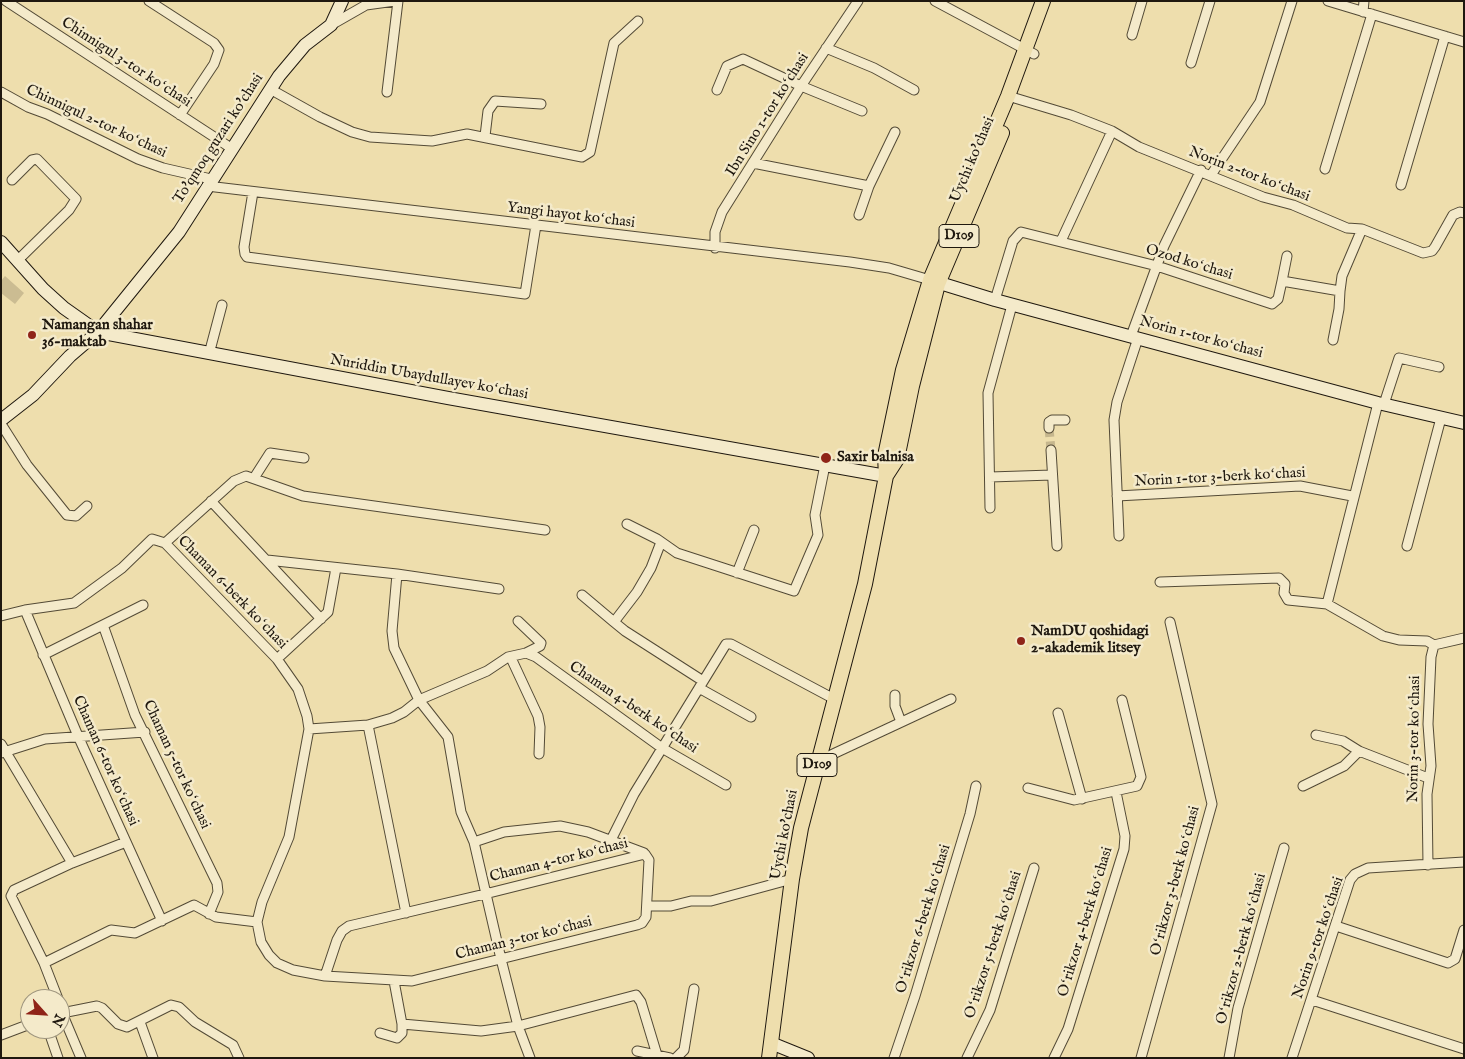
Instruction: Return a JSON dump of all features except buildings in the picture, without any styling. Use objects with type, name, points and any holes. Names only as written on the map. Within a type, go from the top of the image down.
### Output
[{"type":"main road","name":"Uychi ko'chasi","points":[[1030,51],[1043,1]]},
{"type":"main road","name":"Uychi ko'chasi","points":[[768,1058],[792,878],[818,760],[836,700],[865,584],[886,476],[885,456],[904,370],[934,282],[1030,51],[1053,1]]},
{"type":"street","name":"Chinnigul 3-tor koʻchasi","points":[[6,1],[231,148]]},
{"type":"street","points":[[149,1],[214,43],[219,50],[214,64],[180,115]]},
{"type":"street","points":[[330,25],[342,1]]},
{"type":"street","points":[[387,92],[396,1]]},
{"type":"street","name":"To'qmoq guzari ko'chasi","points":[[1,420],[33,395],[70,356],[98,332],[179,232],[270,89],[305,46],[330,25],[371,3],[396,1]]},
{"type":"street","name":"Ibn Sino 1-tor koʻchasi","points":[[715,248],[715,232],[722,212],[801,86],[858,1]]},
{"type":"street","points":[[935,1],[1030,51]]},
{"type":"street","points":[[1132,35],[1142,1]]},
{"type":"street","points":[[1192,63],[1210,1]]},
{"type":"street","points":[[1211,175],[1260,102],[1292,1]]},
{"type":"street","points":[[1328,1],[1464,42]]},
{"type":"street","points":[[1325,169],[1367,13],[1364,1]]},
{"type":"street","points":[[270,89],[320,117],[352,132],[370,137],[432,141],[458,134],[484,136],[582,157],[590,152],[613,46],[617,39],[638,21]]},
{"type":"street","points":[[1401,185],[1445,36]]},
{"type":"street","points":[[826,48],[874,68],[914,90]]},
{"type":"street","points":[[717,90],[727,66],[743,59],[801,86],[862,111]]},
{"type":"street","name":"Chinnigul 2-tor koʻchasi","points":[[1,92],[28,107],[138,159],[209,183]]},
{"type":"street","name":"Norin 2-tor koʻchasi","points":[[1012,97],[1071,115],[1112,131],[1139,147],[1201,170],[1263,197],[1293,205],[1324,220],[1347,228],[1362,229],[1428,253],[1435,247],[1453,215],[1464,213]]},
{"type":"street","points":[[484,136],[488,111],[495,101],[541,104]]},
{"type":"street","points":[[1061,241],[1112,131]]},
{"type":"street","points":[[859,214],[869,186],[895,132]]},
{"type":"street","points":[[12,180],[32,160],[37,159],[76,198],[69,210],[17,261]]},
{"type":"street","points":[[753,163],[869,186]]},
{"type":"street","points":[[1119,536],[1114,430],[1115,411],[1135,337],[1164,246],[1201,170]]},
{"type":"street","name":"Yangi hayot koʻchasi","points":[[209,183],[253,192],[870,265],[897,270],[934,282]]},
{"type":"street","points":[[253,192],[244,247],[247,257],[525,294],[536,225]]},
{"type":"street","points":[[1333,340],[1339,309],[1342,276],[1362,229]]},
{"type":"street","name":"Ozod koʻchasi","points":[[995,300],[1016,235],[1026,232],[1157,266],[1272,304],[1278,299],[1282,281]]},
{"type":"street","name":"Nuriddin Ubaydullayev koʻchasi","points":[[1,242],[17,261],[64,308],[98,332],[209,354],[886,476]]},
{"type":"street","points":[[1287,256],[1282,281],[1340,291]]},
{"type":"street","name":"Norin 1-tor koʻchasi","points":[[934,282],[1012,305],[1381,403],[1464,423]]},
{"type":"street","points":[[209,354],[222,305]]},
{"type":"street","points":[[990,508],[988,393],[1012,305]]},
{"type":"street","points":[[1327,604],[1352,496],[1381,403],[1398,358],[1439,367]]},
{"type":"street","points":[[1407,546],[1441,418]]},
{"type":"street","points":[[1049,428],[1049,422],[1052,420],[1065,420]]},
{"type":"street","points":[[1,424],[27,464],[67,515],[76,516],[87,506]]},
{"type":"street","points":[[1051,450],[1057,546]]},
{"type":"street","points":[[254,478],[270,453],[304,458]]},
{"type":"street","points":[[626,524],[676,552],[791,592],[796,589],[818,535],[815,515],[825,465]]},
{"type":"street","points":[[990,477],[1052,475]]},
{"type":"street","points":[[164,542],[240,478],[254,478],[303,496],[545,530]]},
{"type":"street","name":"Norin 1-tor 3-berk koʻchasi","points":[[1117,496],[1300,486],[1352,496]]},
{"type":"street","points":[[211,501],[321,619]]},
{"type":"street","points":[[737,573],[754,530]]},
{"type":"street","name":"Chaman 6-berk koʻchasi","points":[[1,616],[25,610],[74,603],[122,568],[149,541],[164,542],[277,659],[298,689],[307,716],[308,728]]},
{"type":"street","points":[[614,622],[637,592],[651,568],[661,542]]},
{"type":"street","points":[[267,560],[397,574],[499,589]]},
{"type":"street","points":[[277,659],[321,619],[330,608],[336,568]]},
{"type":"street","name":"Chaman 4-tor koʻchasi","points":[[397,574],[392,639],[419,700],[448,737],[461,812],[474,842],[500,959],[518,1026],[530,1058]]},
{"type":"street","points":[[1160,582],[1279,578],[1285,584],[1284,593],[1288,600],[1327,604],[1383,636],[1399,640],[1427,641],[1434,645],[1464,638]]},
{"type":"street","points":[[582,596],[625,631],[751,717]]},
{"type":"street","points":[[43,655],[143,605]]},
{"type":"street","name":"Chaman 6-tor koʻchasi","points":[[25,610],[78,736],[162,921]]},
{"type":"street","points":[[44,962],[111,930],[135,933],[194,905],[209,914],[257,922],[262,902],[289,837],[308,728],[368,725],[404,712],[419,700],[487,671],[505,659],[526,653],[540,646],[541,642],[518,621]]},
{"type":"street","name":"Oʻrikzor 3-berk koʻchasi","points":[[1141,1058],[1212,804],[1170,622]]},
{"type":"street","name":"Chaman 5-tor koʻchasi","points":[[103,625],[135,714],[216,883],[218,892],[209,914]]},
{"type":"street","points":[[611,840],[634,794],[724,646],[728,644],[836,700]]},
{"type":"street","name":"Norin 3-tor koʻchasi","points":[[1428,865],[1428,778],[1431,766],[1428,724],[1430,671],[1434,645]]},
{"type":"street","name":"Chaman 4-berk koʻchasi","points":[[526,653],[536,657],[662,748],[726,784]]},
{"type":"street","points":[[512,658],[538,716],[540,727],[539,754]]},
{"type":"street","points":[[895,695],[895,706],[901,722]]},
{"type":"street","points":[[818,760],[951,699]]},
{"type":"street","points":[[1028,788],[1070,799],[1082,799],[1138,786],[1141,781],[1122,700]]},
{"type":"street","points":[[1058,713],[1082,799]]},
{"type":"street","points":[[368,725],[406,913]]},
{"type":"street","points":[[72,863],[3,749],[46,739],[144,732]]},
{"type":"street","points":[[1316,735],[1343,741],[1359,751],[1428,778]]},
{"type":"street","points":[[1303,786],[1344,766],[1359,751]]},
{"type":"street","name":"Oʻrikzor 6-berk koʻchasi","points":[[894,1058],[915,996],[970,814],[976,786]]},
{"type":"street","name":"Oʻrikzor 4-berk koʻchasi","points":[[1054,1058],[1068,1029],[1124,848],[1125,836],[1116,792]]},
{"type":"street","points":[[474,842],[504,832],[560,826],[570,827],[611,840],[645,854]]},
{"type":"street","points":[[54,989],[44,962],[12,902],[12,892],[72,863],[126,842]]},
{"type":"street","name":"Oʻrikzor 2-berk koʻchasi","points":[[1229,1058],[1238,1008],[1284,848]]},
{"type":"street","name":"Chaman 4-tor koʻchasi","points":[[325,976],[342,931],[349,926],[645,854],[649,865],[647,906]]},
{"type":"street","name":"Norin 9-tor koʻchasi","points":[[1292,1058],[1350,880],[1360,870],[1368,868],[1464,862]]},
{"type":"street","name":"Oʻrikzor 5-berk koʻchasi","points":[[967,1058],[990,1010],[1034,868]]},
{"type":"street","points":[[647,906],[671,906],[690,901],[711,901],[792,878]]},
{"type":"street","name":"Chaman 3-tor koʻchasi","points":[[257,922],[261,942],[277,963],[294,970],[325,976],[412,981],[637,925],[644,920],[647,906]]},
{"type":"street","points":[[1336,926],[1448,963],[1455,959],[1464,930]]},
{"type":"street","points":[[380,1033],[397,1038],[402,1033],[394,981]]},
{"type":"street","points":[[676,1058],[684,1050],[694,989]]},
{"type":"street","points":[[402,1024],[481,1030],[518,1026],[636,995],[641,1002],[657,1055]]},
{"type":"street","points":[[1312,1000],[1464,1049]]},
{"type":"street","points":[[70,1010],[96,1006],[102,1008],[120,1026],[132,1026],[166,1007],[174,1005],[195,1022],[233,1045],[238,1058]]},
{"type":"street","points":[[140,1022],[153,1058]]},
{"type":"street","points":[[1,1035],[20,1028]]},
{"type":"street","points":[[70,1032],[81,1058]]},
{"type":"street","points":[[51,1039],[58,1058]]},
{"type":"street","points":[[771,1043],[808,1058]]},
{"type":"street","points":[[637,1051],[670,1058]]},
{"type":"shaded area","points":[[5,276],[24,293],[15,304],[1,293],[1,281]]},
{"type":"tunnel","points":[[1049,428],[1051,450]]},
{"type":"place","name":"Namangan shahar 36-maktab","points":[[32,335]]},
{"type":"place","name":"Saxir balnisa","points":[[826,458]]},
{"type":"place","name":"NamDU qoshidagi 2-akademik litsey","points":[[1021,641]]}]
